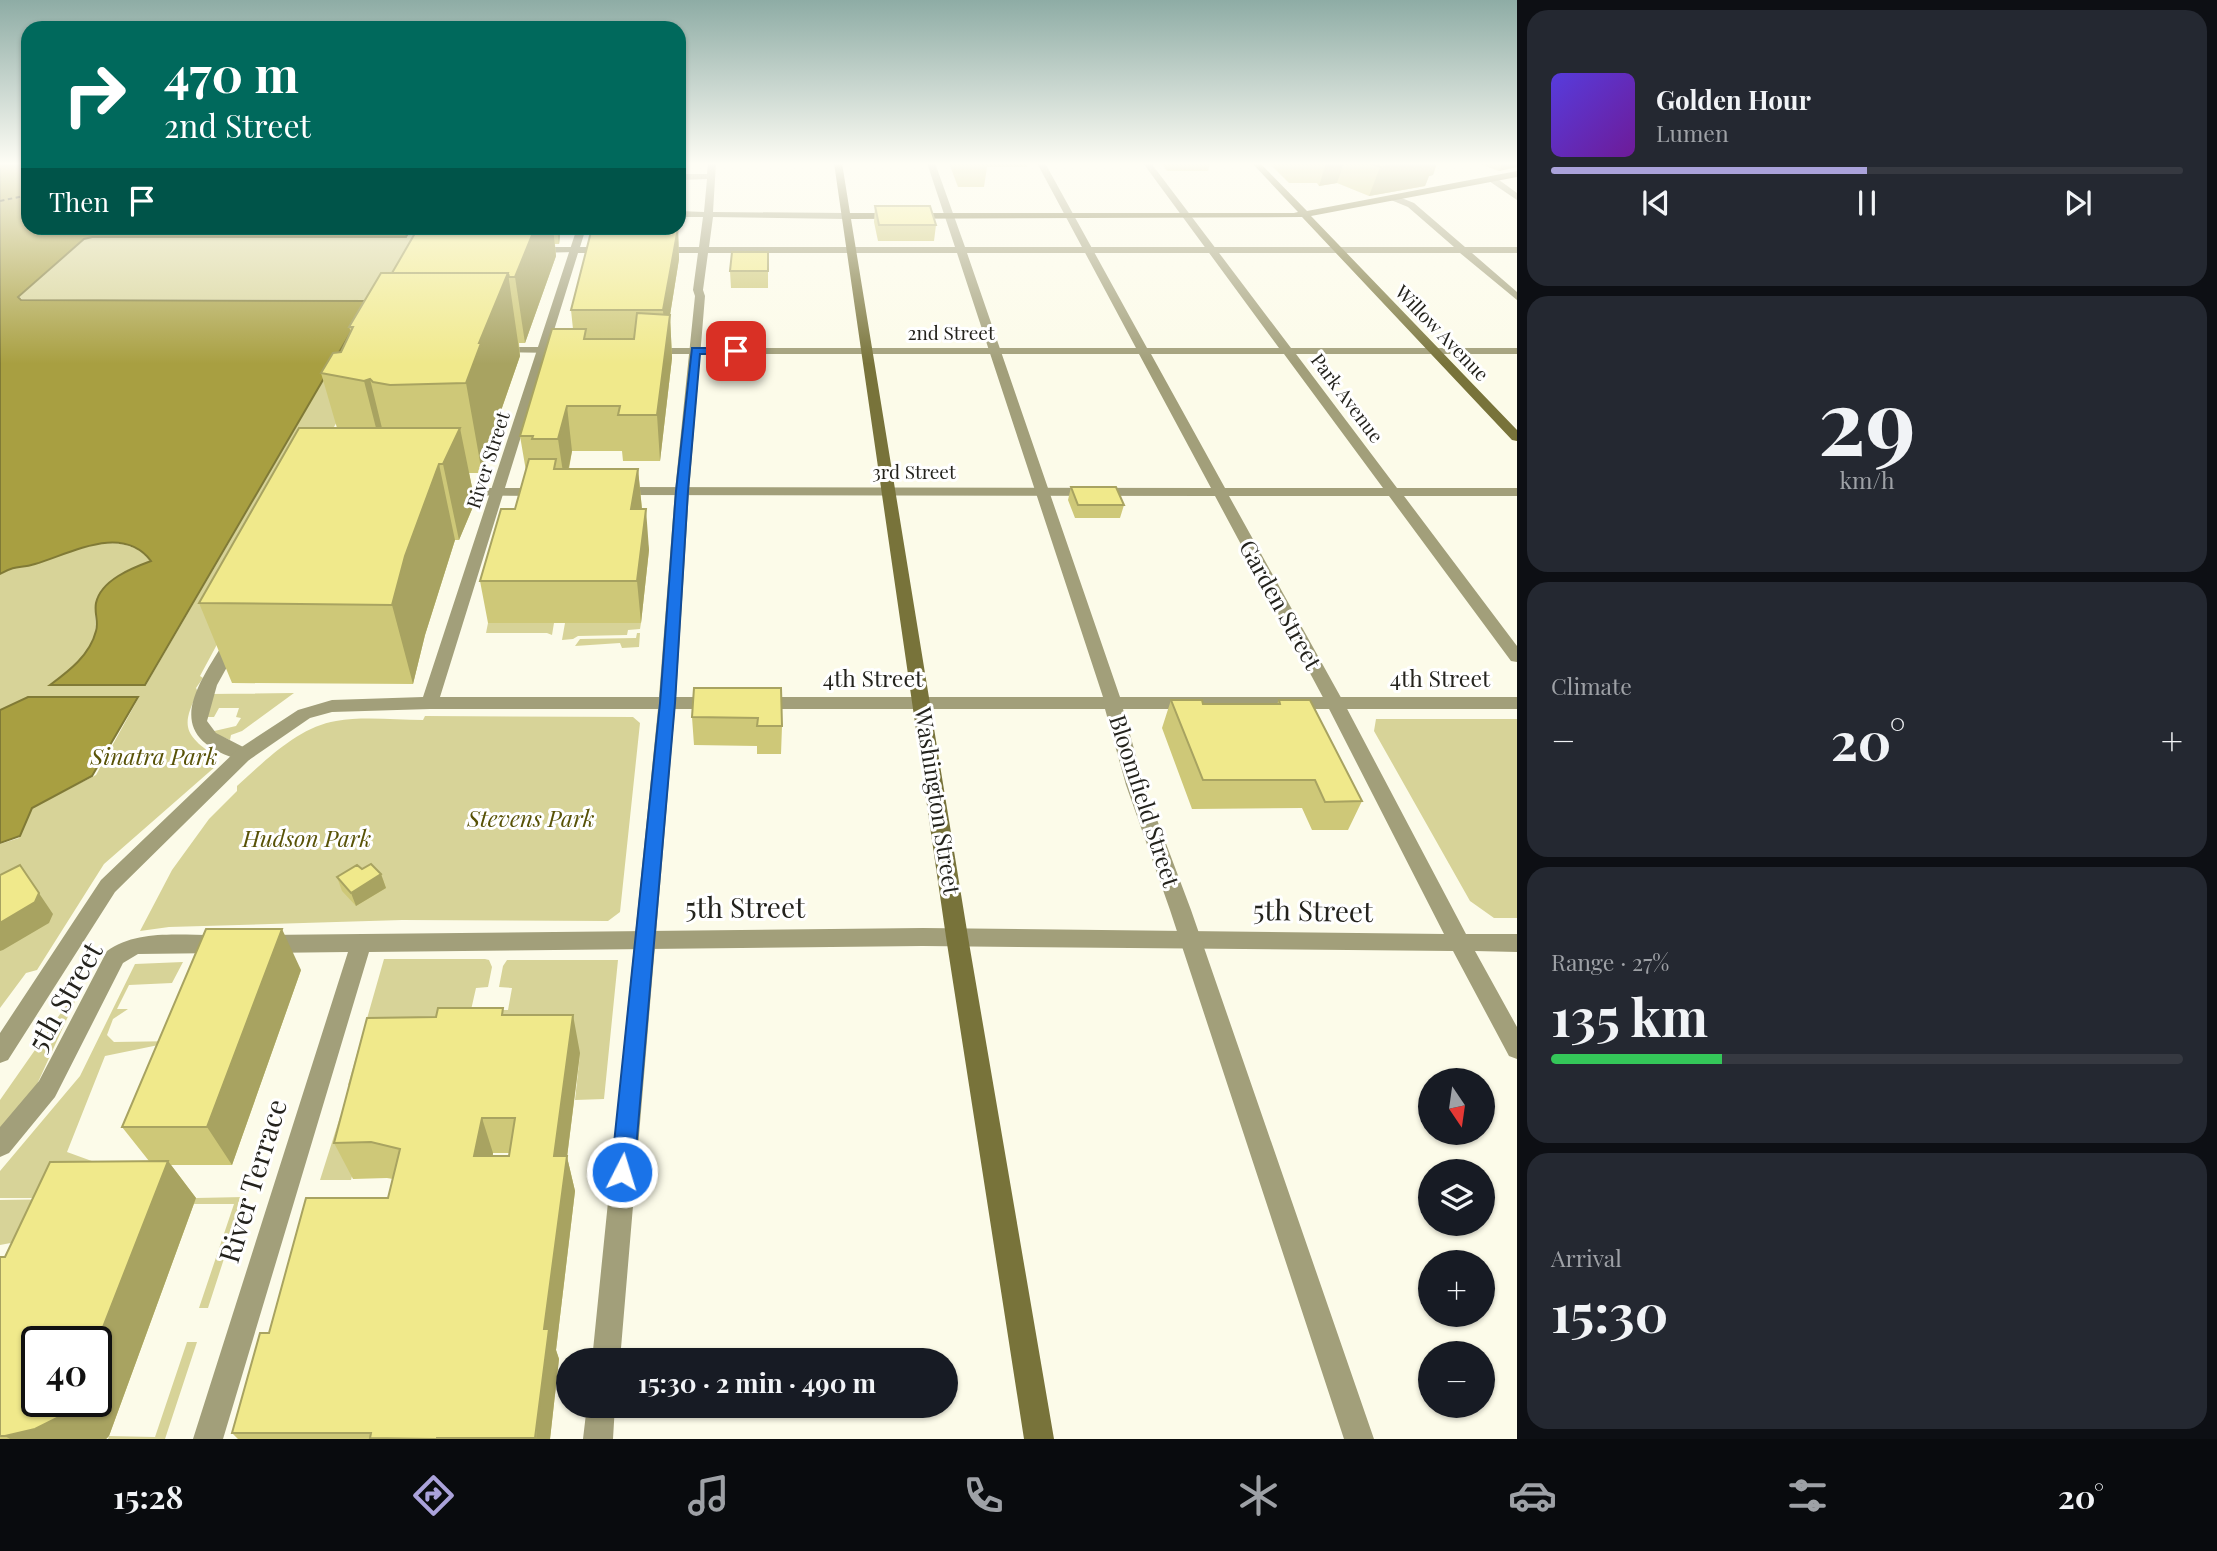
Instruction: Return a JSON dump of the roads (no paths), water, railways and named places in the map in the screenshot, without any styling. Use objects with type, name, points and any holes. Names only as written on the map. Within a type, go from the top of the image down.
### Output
[{"type":"main road","name":"Washington Street","points":[[849,230],[957,937],[1038,1439]]},
{"type":"main road","name":"Willow Avenue","points":[[1320,230],[1517,437]]},
{"type":"street","points":[[607,1348],[667,703],[682,491],[700,296],[698,290],[707,230]]},
{"type":"street","name":"Bloomfield Street","points":[[955,230],[1112,703],[1155,843],[1359,1439]]},
{"type":"street","name":"Garden Street","points":[[1077,230],[1335,703],[1517,1049]]},
{"type":"street","name":"Park Avenue","points":[[1199,230],[1517,657]]},
{"type":"street","points":[[1440,230],[1517,297]]},
{"type":"street","name":"River Street","points":[[430,703],[579,235]]},
{"type":"street","points":[[517,250],[626,250]]},
{"type":"street","points":[[652,250],[1517,250]]},
{"type":"street","points":[[486,350],[574,350]]},
{"type":"street","name":"2nd Street","points":[[638,351],[1517,351]]},
{"type":"street","name":"3rd Street","points":[[600,491],[1517,492]]},
{"type":"street","points":[[434,492],[561,492]]},
{"type":"street","points":[[242,625],[197,714],[203,732],[243,755]]},
{"type":"street","name":"4th Street","points":[[0,1053],[108,886],[243,755],[312,710],[332,706],[430,703],[1517,703]]},
{"type":"street","name":"5th Street","points":[[0,1145],[47,1089],[115,957],[126,949],[152,945],[644,938],[957,937],[1517,943]]},
{"type":"street","name":"River Terrace","points":[[208,1439],[361,943]]},
{"type":"street","points":[[598,1439],[600,1418]]},
{"type":"park label","name":"Sinatra Park","points":[[154,757]]},
{"type":"park label","name":"Stevens Park","points":[[531,819]]},
{"type":"park label","name":"Hudson Park","points":[[307,839]]}]
